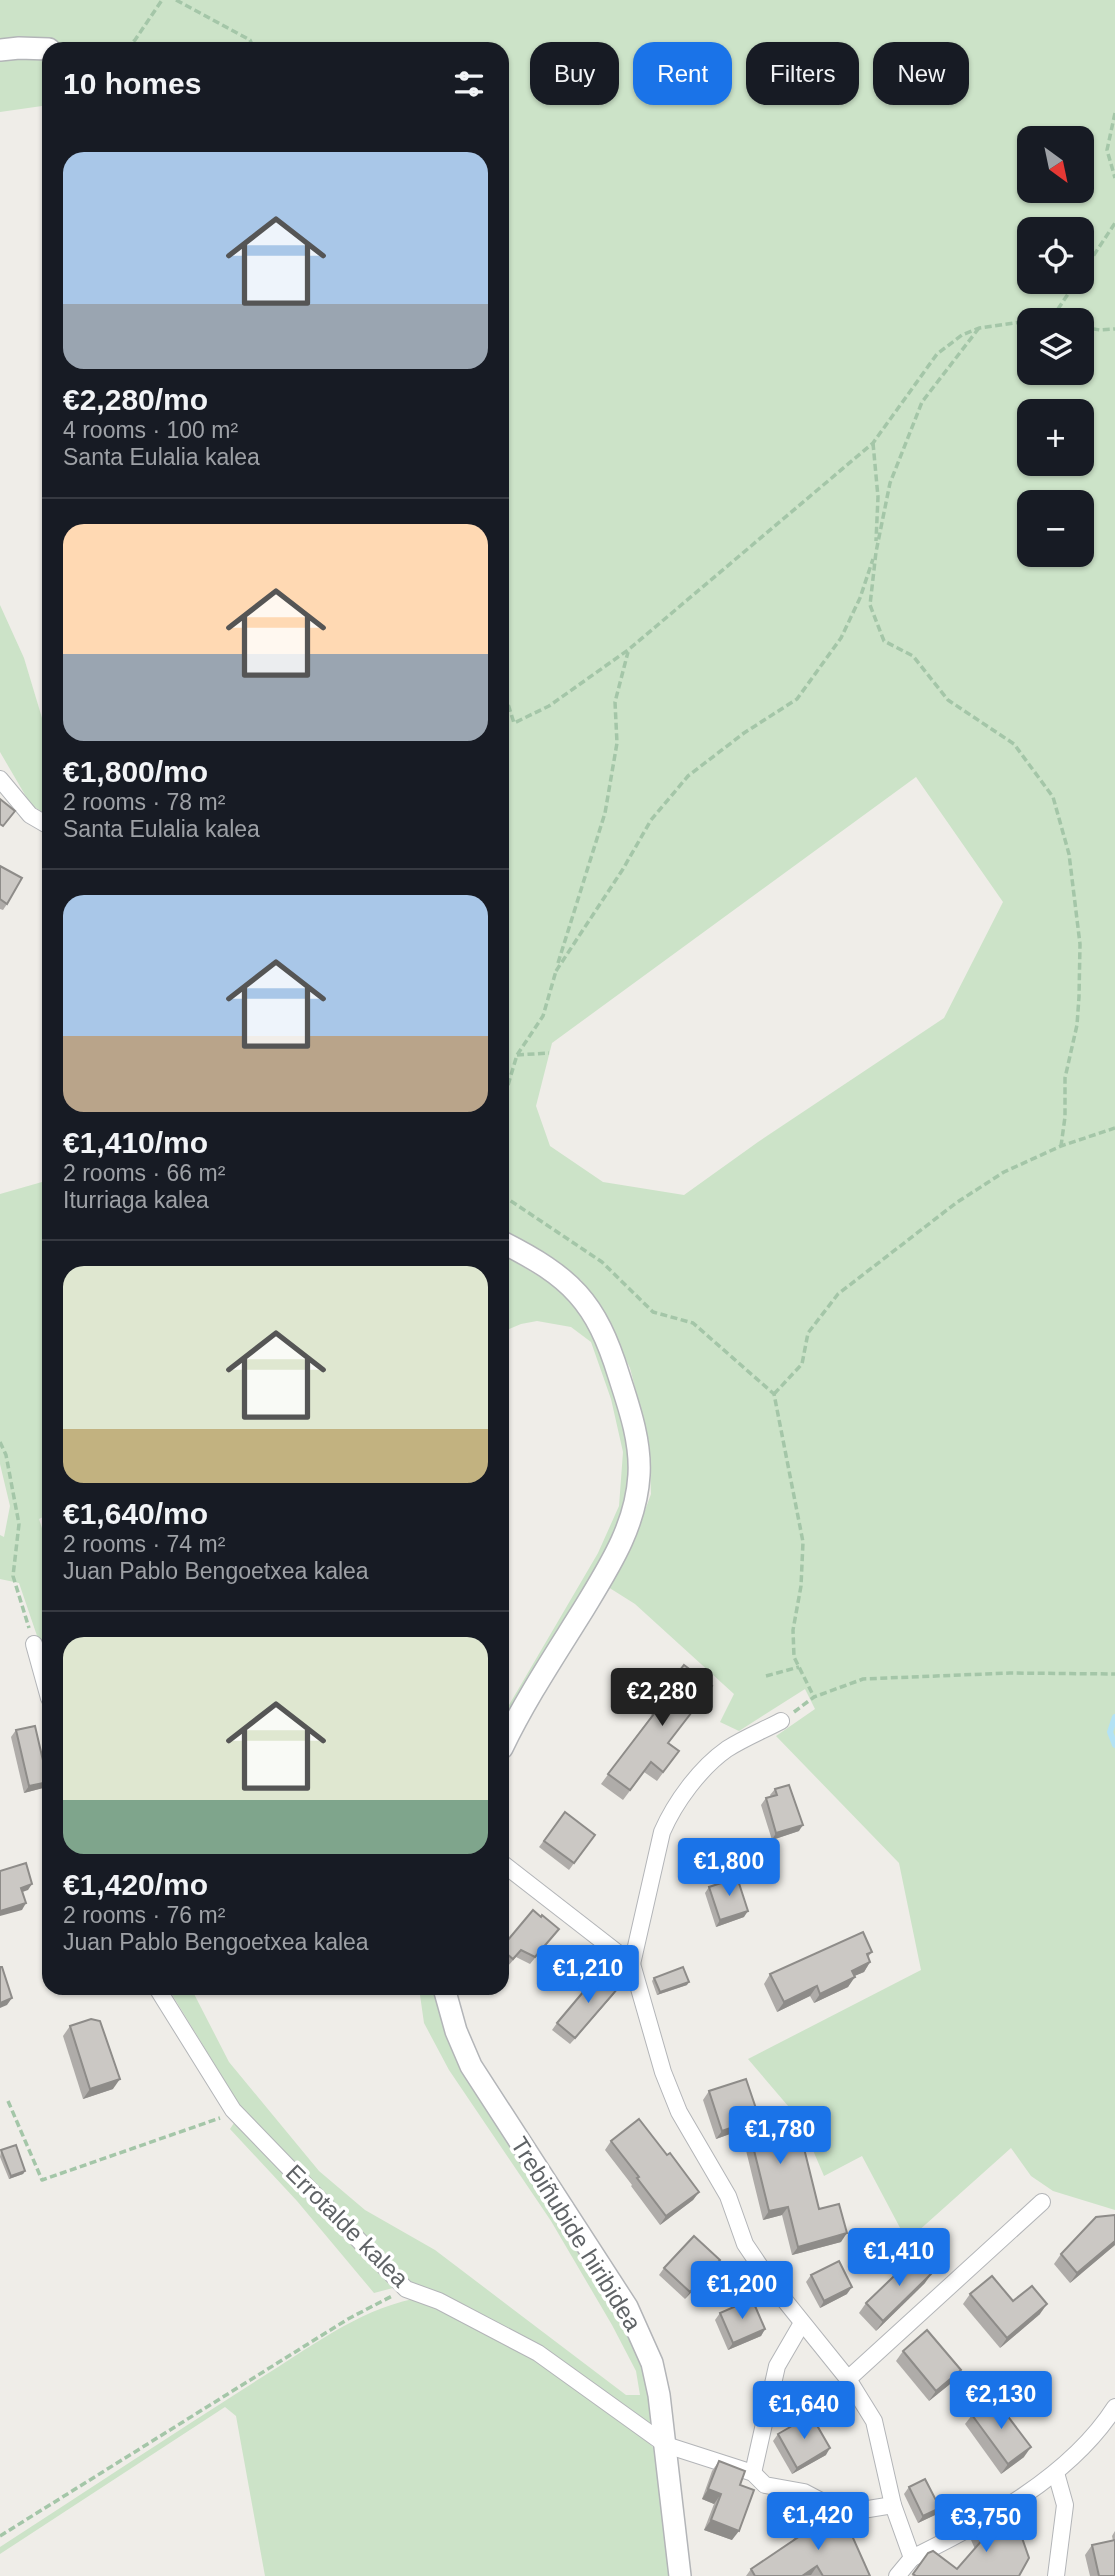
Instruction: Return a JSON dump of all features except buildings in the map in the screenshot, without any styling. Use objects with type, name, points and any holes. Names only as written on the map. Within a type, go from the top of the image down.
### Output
[{"type":"street","points":[[0,50],[42,49]]},
{"type":"street","points":[[0,779],[30,815],[42,822]]},
{"type":"street","points":[[509,1245],[537,1259],[560,1276],[582,1297],[601,1325],[634,1426],[639,1472],[632,1517],[617,1554],[509,1735]]},
{"type":"street","points":[[34,1644],[42,1673]]},
{"type":"street","points":[[781,1721],[726,1750],[705,1769],[668,1817],[662,1832],[632,1964],[663,2071],[679,2112],[728,2196],[745,2244],[774,2287],[848,2379],[874,2421],[893,2505],[912,2558]]},
{"type":"street","points":[[509,1868],[632,1964]]},
{"type":"street","name":"Errotalde kalea","points":[[161,1995],[233,2110],[406,2289],[439,2301],[538,2353],[666,2445],[752,2473],[765,2485],[804,2492],[844,2513],[893,2505]]},
{"type":"street","name":"Trebiñubide hiribidea","points":[[446,1995],[456,2031],[471,2066],[627,2307],[652,2363],[666,2445],[680,2576]]},
{"type":"street","points":[[848,2379],[1042,2202]]},
{"type":"street","points":[[752,2473],[777,2367],[802,2323]]},
{"type":"street","points":[[897,2576],[912,2558],[958,2535],[1056,2473],[1102,2428],[1115,2407]]},
{"type":"street","points":[[1056,2473],[1066,2505],[1056,2576]]},
{"type":"path","points":[[133,42],[162,0]]},
{"type":"path","points":[[176,0],[251,42]]},
{"type":"path","points":[[1115,113],[1107,150],[1115,178]]},
{"type":"path","points":[[1094,255],[1115,223]]},
{"type":"path","points":[[509,707],[514,723],[550,706],[628,650],[873,443],[937,354],[962,335],[979,328],[1017,323]]},
{"type":"path","points":[[556,971],[623,869],[651,820],[688,776],[744,733],[797,699],[841,638],[860,598],[876,552],[890,483],[922,402],[979,328]]},
{"type":"path","points":[[1094,328],[1115,329]]},
{"type":"path","points":[[873,443],[878,496],[876,552],[870,605],[884,641],[913,656],[948,700],[1014,744],[1053,797],[1069,854],[1080,944],[1079,997],[1077,1025],[1065,1078],[1065,1117],[1061,1146]]},
{"type":"path","points":[[509,1082],[517,1055],[543,1016],[605,813],[617,743],[615,702],[628,650]]},
{"type":"path","points":[[517,1055],[550,1054]]},
{"type":"path","points":[[774,1394],[802,1364],[808,1333],[838,1294],[956,1203],[1004,1172],[1061,1146],[1115,1128]]},
{"type":"path","points":[[509,1200],[602,1262],[653,1312],[694,1323],[774,1394],[803,1542],[801,1586],[793,1630],[794,1657],[814,1698]]},
{"type":"path","points":[[0,1442],[6,1455],[19,1524],[13,1576],[34,1644]]},
{"type":"path","points":[[766,1676],[800,1667]]},
{"type":"path","points":[[781,1721],[814,1698],[863,1679],[1115,1674]]},
{"type":"path","points":[[8,2101],[42,2180],[216,2121],[233,2110]]},
{"type":"path","points":[[0,2536],[348,2319],[406,2289]]},
{"type":"green space","points":[[0,0],[1115,0],[1115,2210],[1053,2191],[1031,2176],[1011,2148],[907,2241],[862,2156],[824,2176],[800,2120],[748,2059],[921,1970],[899,1863],[776,1736],[815,1709],[805,1689],[739,1731],[720,1722],[734,1694],[635,1604],[608,1587],[636,1535],[651,1494],[649,1442],[630,1368],[597,1303],[581,1280],[509,1236],[509,42],[42,42],[42,106],[0,112]],"holes":[[[916,777],[1003,902],[944,1018],[758,1142],[684,1195],[603,1182],[550,1146],[536,1106],[552,1043]]]},
{"type":"green space","points":[[0,605],[24,658],[42,718],[42,812],[31,805],[0,752]]},
{"type":"green space","points":[[42,1182],[42,1518],[39,1519],[42,1528],[42,1650],[19,1583],[0,1579],[0,1535],[4,1537],[10,1506],[0,1464],[0,1194]]},
{"type":"green space","points":[[509,1258],[563,1291],[587,1317],[611,1368],[631,1455],[627,1504],[613,1544],[509,1721],[509,1705],[598,1553],[619,1506],[623,1452],[611,1399],[591,1342],[571,1327],[537,1321],[509,1329]]},
{"type":"green space","points":[[172,1995],[195,1995],[229,2062],[319,2171],[365,2210],[435,2250],[626,2395],[640,2395],[636,2371],[612,2325],[551,2221],[449,2070],[424,2023],[420,1995],[439,1995],[613,2298],[645,2369],[652,2425],[534,2345],[409,2281],[242,2109]]},
{"type":"green space","points":[[234,2123],[244,2128],[330,2217],[393,2288],[374,2293],[297,2201],[230,2129]]},
{"type":"green space","points":[[413,2299],[494,2335],[546,2366],[645,2437],[659,2455],[671,2576],[265,2576],[236,2416],[225,2407],[0,2554],[0,2547],[314,2344],[372,2312]]},
{"type":"waterway","points":[[1115,1717],[1110,1732],[1115,1745]]}]
